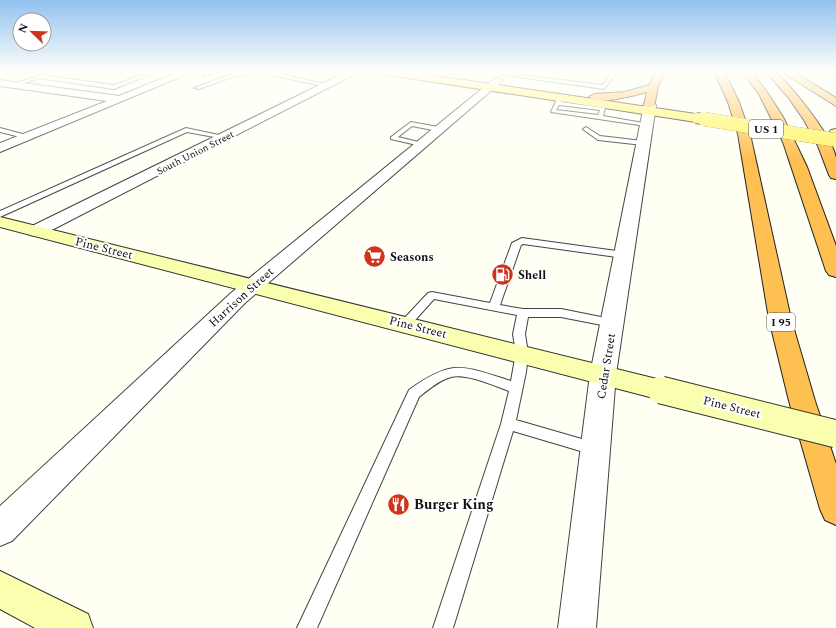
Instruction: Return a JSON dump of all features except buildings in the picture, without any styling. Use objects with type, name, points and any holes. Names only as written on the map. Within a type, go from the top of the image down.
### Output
[{"type":"highway","points":[[647,121],[650,101]]},
{"type":"highway","name":"I 95","points":[[734,101],[750,164],[781,320],[800,393],[836,509]]},
{"type":"highway","points":[[768,101],[789,141],[836,271]]},
{"type":"highway","points":[[797,101],[825,145],[836,175]]},
{"type":"main road","points":[[560,101],[647,121]]},
{"type":"main road","points":[[604,101],[647,121]]},
{"type":"main road","name":"US 1","points":[[647,121],[696,115],[836,135]]},
{"type":"main road","name":"Pine Street","points":[[0,222],[522,353],[836,434]]},
{"type":"main road","points":[[0,589],[74,628]]},
{"type":"street","points":[[0,148],[114,101]]},
{"type":"street","name":"South Union Street","points":[[36,231],[295,101]]},
{"type":"street","name":"Harrison Street","points":[[0,529],[212,321],[421,144],[469,101]]},
{"type":"street","name":"Cedar Street","points":[[577,628],[603,374],[647,121]]},
{"type":"lane","points":[[559,101],[553,111],[602,120],[647,121]]},
{"type":"lane","points":[[561,101],[603,109],[602,120]]},
{"type":"lane","points":[[590,122],[602,120],[615,125]]},
{"type":"lane","points":[[599,135],[647,121]]},
{"type":"lane","points":[[421,144],[393,138],[411,124],[438,129]]},
{"type":"lane","points":[[0,130],[28,137]]},
{"type":"lane","points":[[0,214],[186,130],[225,137]]},
{"type":"lane","points":[[586,130],[599,135],[613,133]]},
{"type":"lane","points":[[494,306],[517,243],[522,241],[624,255]]},
{"type":"lane","points":[[405,324],[432,295],[494,306],[523,313],[561,313],[612,323]]},
{"type":"lane","points":[[444,628],[508,424],[517,388],[522,353],[519,334],[523,313]]},
{"type":"lane","points":[[307,628],[414,394],[436,378],[452,371],[475,375],[517,388]]},
{"type":"lane","points":[[508,424],[595,450]]},
{"type":"place","name":"Seasons","points":[[375,257]]},
{"type":"place","name":"Shell","points":[[502,275]]},
{"type":"place","name":"Burger King","points":[[398,504]]}]
